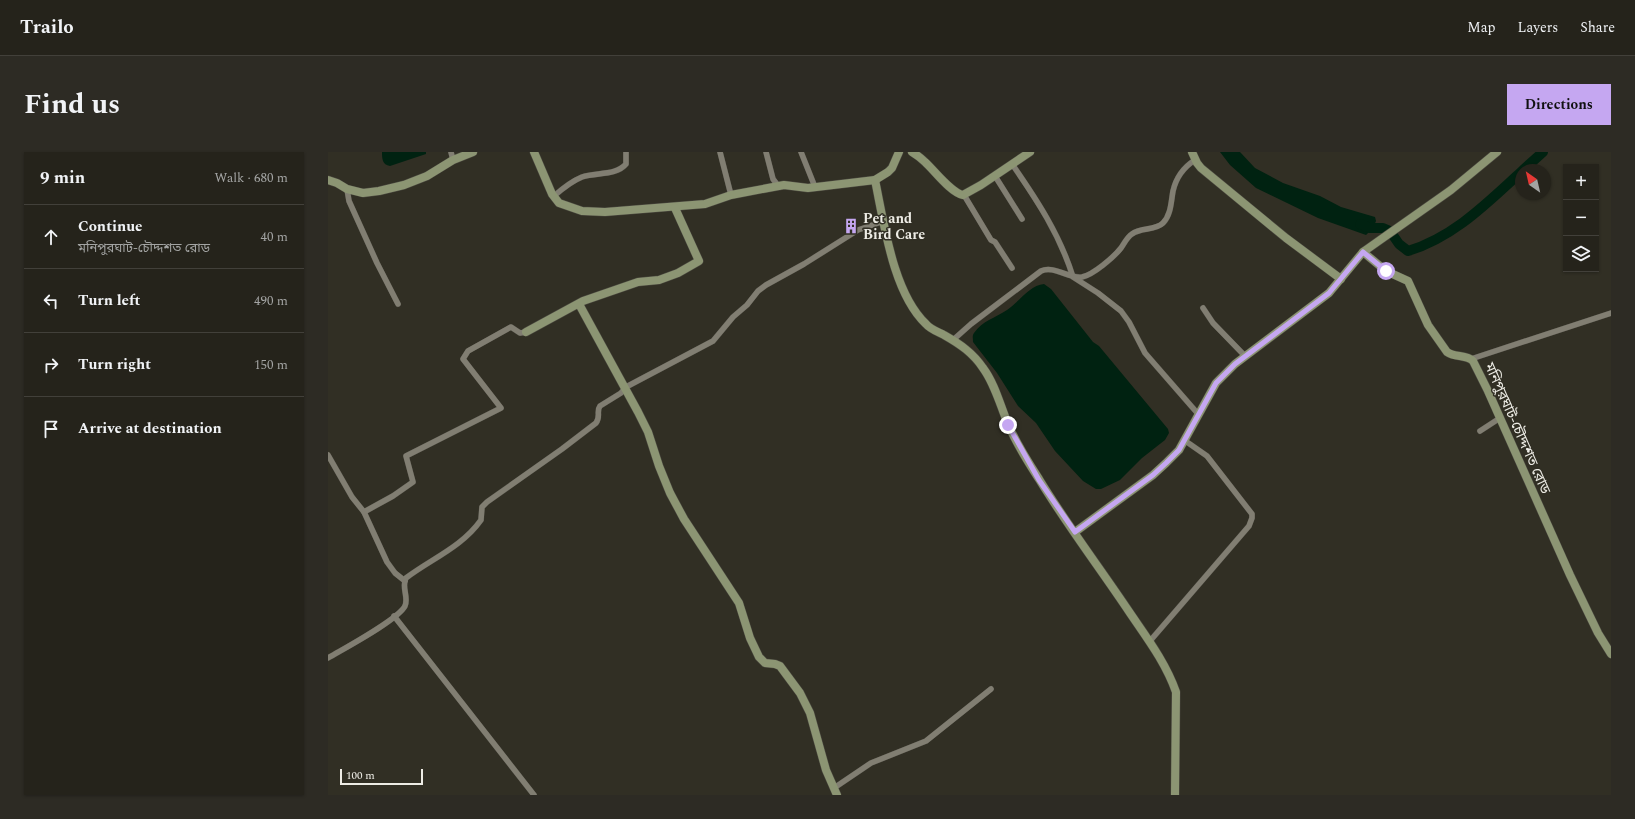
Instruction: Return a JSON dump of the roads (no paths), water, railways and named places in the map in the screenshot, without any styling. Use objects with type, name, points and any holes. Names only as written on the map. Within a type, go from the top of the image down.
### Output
[{"type":"street","points":[[328,180],[347,189],[363,193],[404,184],[427,176],[452,156],[473,152]]},
{"type":"street","points":[[534,152],[558,202],[582,211],[605,212],[675,208],[706,204],[731,195],[756,189],[779,187],[784,185],[808,188],[875,180],[892,168],[899,152]]},
{"type":"street","points":[[554,196],[581,177],[591,174],[608,173],[623,168],[626,164],[626,152]]},
{"type":"street","points":[[720,152],[731,195]]},
{"type":"street","points":[[766,152],[773,179],[779,187]]},
{"type":"street","points":[[801,152],[815,187]]},
{"type":"street","points":[[912,152],[924,161],[952,189],[964,195],[991,240],[995,242],[1012,268]]},
{"type":"street","points":[[964,195],[968,194],[1030,152]]},
{"type":"street","points":[[1192,152],[1195,160],[1201,168],[1233,196],[1341,279]]},
{"type":"street","points":[[1075,532],[1153,475],[1179,450],[1216,383],[1235,364],[1329,293],[1366,250],[1457,186],[1497,152]]},
{"type":"street","points":[[1073,278],[1085,276],[1106,263],[1120,250],[1132,233],[1153,228],[1162,224],[1168,216],[1174,186],[1182,171],[1195,160]]},
{"type":"street","points":[[1012,164],[1056,234],[1068,260],[1073,278]]},
{"type":"street","points":[[995,176],[1022,219]]},
{"type":"street","points":[[875,180],[901,285],[917,316],[928,326],[953,340],[976,358],[985,370],[1014,437],[1039,480],[1150,641],[1172,678],[1176,692],[1175,795]]},
{"type":"street","points":[[347,189],[349,201],[398,304]]},
{"type":"street","points":[[364,512],[393,496],[413,482],[406,456],[500,408],[462,359],[468,351],[511,326],[520,333],[524,332],[579,304],[638,282],[665,278],[678,273],[699,261],[675,208]]},
{"type":"street","points":[[405,581],[410,576],[449,550],[470,533],[482,520],[482,507],[487,502],[596,423],[599,418],[599,407],[621,393],[626,388],[711,343],[733,317],[747,305],[758,291],[766,285],[804,264],[858,230],[884,220]]},
{"type":"street","name":"মনিপুরঘাট-চৌদ্দশত রোড","points":[[1366,250],[1386,271],[1408,281],[1428,325],[1447,352],[1452,355],[1471,359],[1488,391],[1570,575],[1598,633],[1611,654]]},
{"type":"street","points":[[953,340],[971,324],[1041,271],[1048,269],[1073,278],[1098,293],[1121,311],[1129,322],[1145,353],[1199,415]]},
{"type":"street","points":[[579,304],[626,388],[648,432],[670,493],[694,536],[735,597],[750,638],[759,657],[765,663],[780,666],[800,693],[810,713],[826,770],[835,791],[871,763],[926,741],[991,689]]},
{"type":"street","points":[[1203,308],[1213,323],[1246,356]]},
{"type":"street","points":[[1471,359],[1611,313]]},
{"type":"street","points":[[1480,431],[1500,418]]},
{"type":"street","points":[[1150,641],[1249,526],[1252,518],[1252,514],[1217,467],[1207,456],[1184,440]]},
{"type":"street","points":[[328,454],[352,497],[364,512],[387,562],[395,573],[405,581],[406,593],[405,606],[401,611],[367,635],[328,658]]},
{"type":"street","points":[[394,616],[534,795]]},
{"type":"waterway","points":[[1530,164],[1543,152]]},
{"type":"waterway","points":[[1360,224],[1370,228],[1383,228],[1390,231],[1399,244],[1408,251],[1425,245],[1455,228],[1469,218],[1515,177]]},
{"type":"place","name":"Pet and Bird Care","points":[[851,226]]}]
